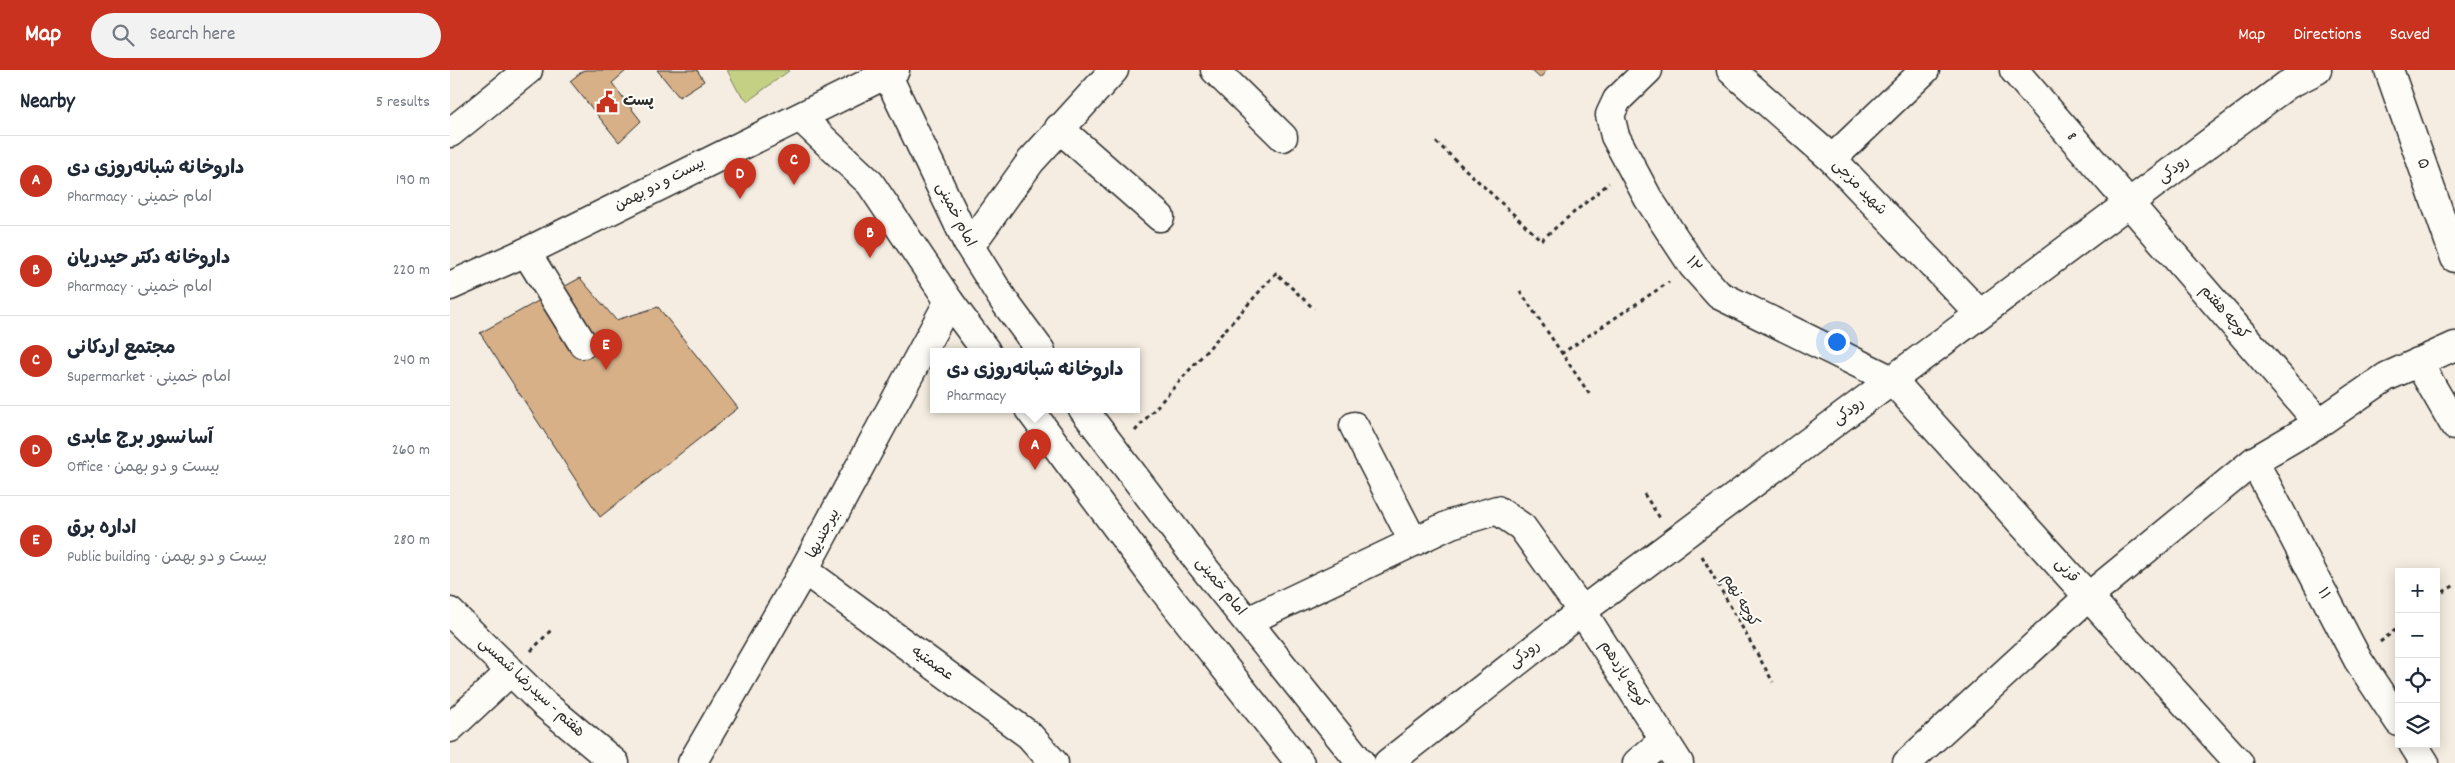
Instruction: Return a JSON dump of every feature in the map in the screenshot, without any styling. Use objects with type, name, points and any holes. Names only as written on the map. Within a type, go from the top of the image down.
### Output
[{"type":"street","points":[[452,127],[528,70]]},
{"type":"street","points":[[970,246],[1031,161],[1059,128],[1114,70]]},
{"type":"street","points":[[1215,70],[1283,137]]},
{"type":"street","name":"۱۲","points":[[1648,70],[1617,100],[1610,115],[1615,136],[1648,198],[1693,266],[1719,295],[1892,380]]},
{"type":"street","name":"شهید مزجی","points":[[1731,70],[1832,159],[1980,314]]},
{"type":"street","points":[[1832,159],[1926,70]]},
{"type":"street","name":"8","points":[[2014,70],[2128,204]]},
{"type":"street","name":"۵","points":[[2389,70],[2455,258]]},
{"type":"street","name":"بیست و دو بهمن","points":[[450,286],[526,252],[754,138],[801,118],[889,72]]},
{"type":"street","name":"امام خمینی","points":[[889,72],[970,246],[1004,301],[1039,348]]},
{"type":"street","name":"رودکی","points":[[1388,763],[1582,611],[2287,85],[2309,72]]},
{"type":"street","points":[[801,118],[870,183],[949,301],[984,348]]},
{"type":"street","points":[[1059,128],[1160,216]]},
{"type":"street","name":"کوچه هفتم","points":[[2128,204],[2319,423]]},
{"type":"street","points":[[526,252],[583,344]]},
{"type":"street","name":"بیرجندیها","points":[[692,763],[804,570],[949,301]]},
{"type":"street","points":[[1907,763],[2088,596],[2254,461],[2319,423],[2386,377],[2455,346]]},
{"type":"street","points":[[2418,362],[2455,426]]},
{"type":"street","name":"قرنی","points":[[1892,380],[2239,763]]},
{"type":"street","points":[[1032,413],[1158,584],[1300,763]]},
{"type":"street","name":"امام خمینی","points":[[1086,413],[1361,763]]},
{"type":"street","points":[[1248,621],[1412,541],[1354,426]]},
{"type":"street","name":"۱۱","points":[[2254,461],[2358,660],[2395,716]]},
{"type":"street","name":"کوچه یازدهم","points":[[1412,541],[1451,524],[1497,510],[1522,527],[1582,611],[1679,763]]},
{"type":"street","name":"عصمتیه","points":[[804,570],[1029,736],[1054,763]]},
{"type":"street","name":"هفتم - سیدرضا شمسی","points":[[450,612],[544,704],[615,763]]},
{"type":"street","points":[[450,728],[511,671]]},
{"type":"street","points":[[1637,763],[1664,740]]},
{"type":"street","points":[[2416,748],[2426,763]]},
{"type":"path","points":[[1436,142],[1541,240],[1630,165]]},
{"type":"path","points":[[1560,354],[1693,266]]},
{"type":"path","points":[[1116,453],[1276,273],[1314,309]]},
{"type":"path","points":[[1520,291],[1560,354],[1590,395]]},
{"type":"path","name":"کوچه نهم","points":[[1688,532],[1773,682]]},
{"type":"path","points":[[2440,594],[2455,585]]},
{"type":"green space","points":[[727,70],[790,70],[748,101],[738,91]]},
{"type":"building","name":"پست","points":[[584,70],[627,70],[612,83],[641,121],[619,142],[570,81]]},
{"type":"building","name":"پست","points":[[657,70],[697,70],[704,81],[679,97]]},
{"type":"building","points":[[1531,70],[1547,70],[1540,78]]},
{"type":"building","points":[[580,278],[616,320],[658,307],[738,408],[600,517],[480,333]]},
{"type":"place","name":"پست","points":[[607,102]]},
{"type":"place","name":"مجتمع اردکانی","points":[[794,185]]},
{"type":"place","name":"آسانسور برج عابدی","points":[[740,199]]},
{"type":"place","name":"داروخانه دکتر حیدریان","points":[[870,258]]},
{"type":"place","name":"اداره برق","points":[[606,370]]},
{"type":"place","name":"داروخانه شبانه‌روزی دی","points":[[1035,470]]}]
